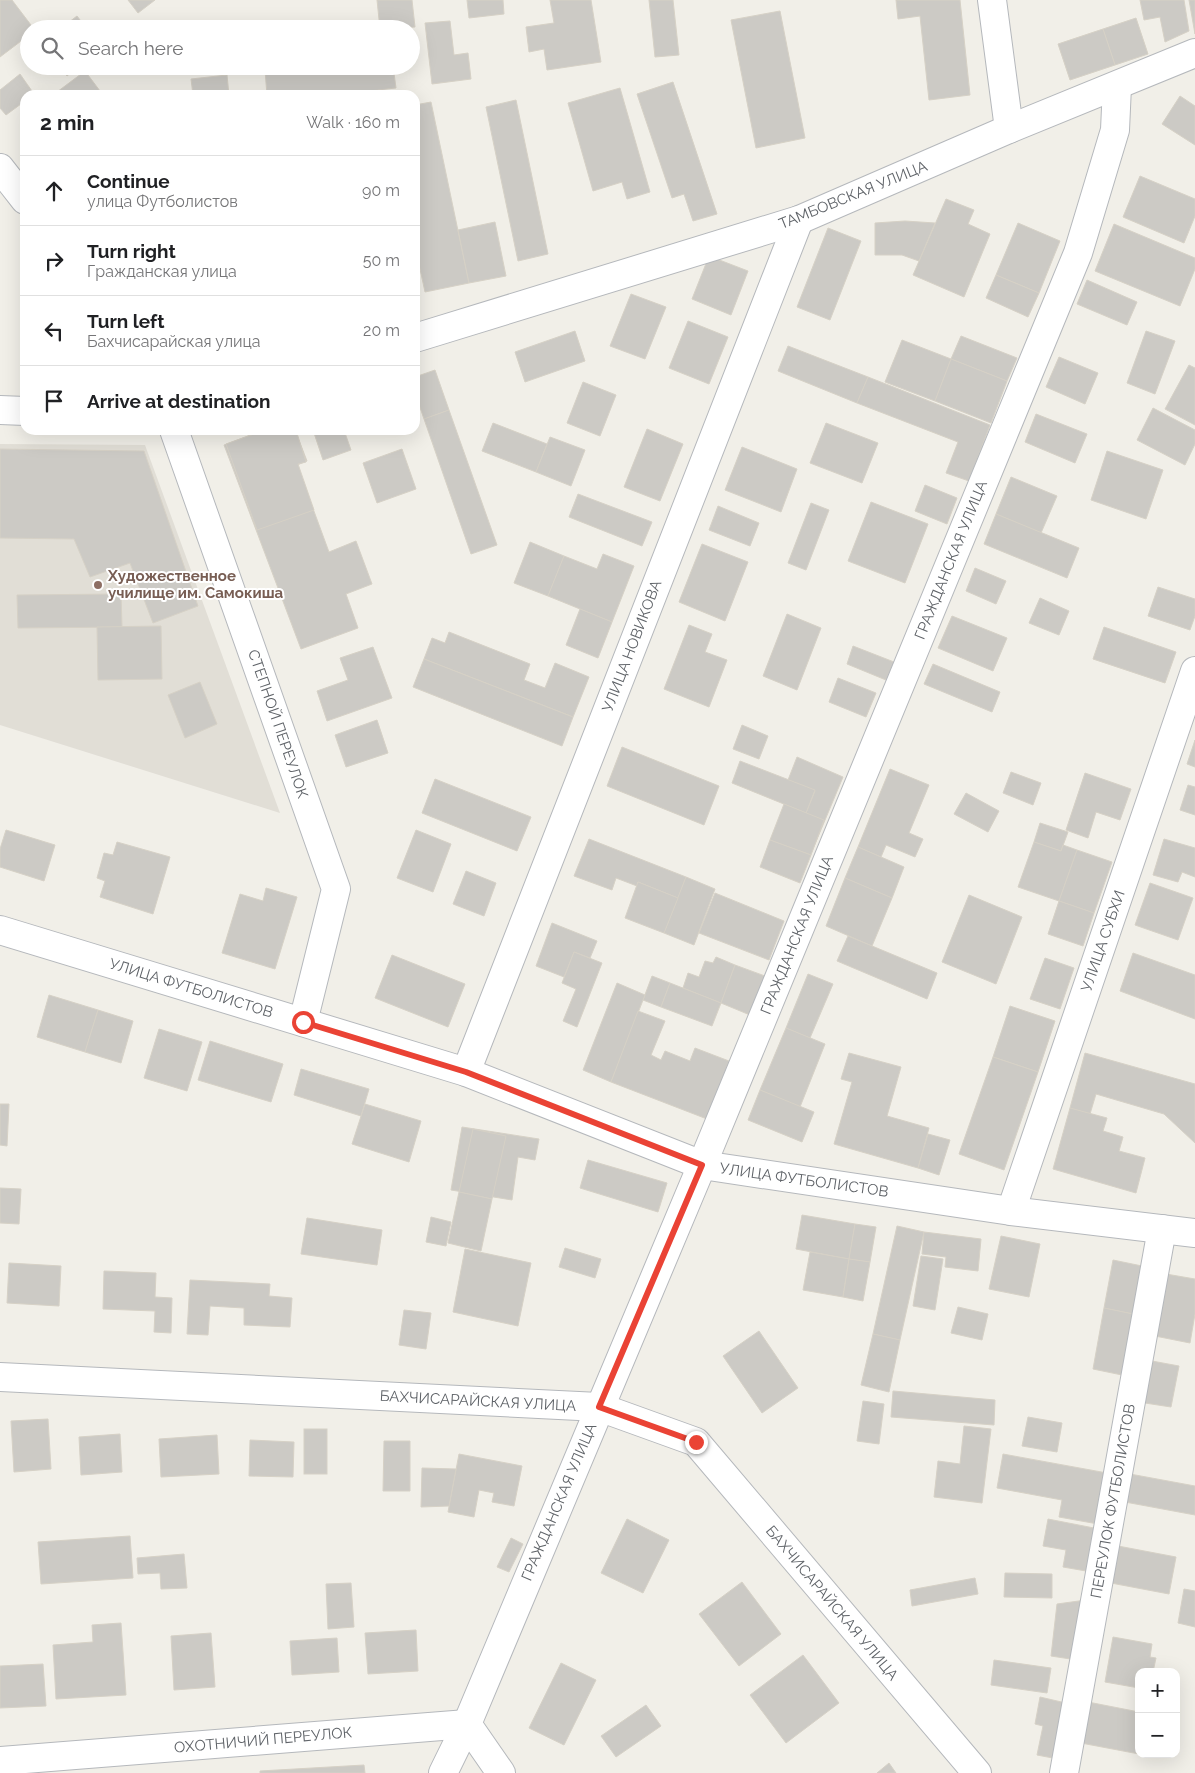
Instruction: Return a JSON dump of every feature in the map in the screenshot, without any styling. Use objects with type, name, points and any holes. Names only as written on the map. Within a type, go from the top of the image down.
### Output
[{"type":"street","points":[[992,0],[1009,129]]},
{"type":"street","name":"ТАМБОВСКАЯ УЛИЦА","points":[[420,336],[799,220],[1009,129],[1195,53]]},
{"type":"street","name":"ГРАЖДАНСКАЯ УЛИЦА","points":[[443,1773],[466,1724],[702,1165],[1078,253],[1115,130],[1117,86]]},
{"type":"street","points":[[0,168],[20,194]]},
{"type":"street","name":"УЛИЦА НОВИКОВА","points":[[466,1072],[799,220]]},
{"type":"street","points":[[0,410],[20,411]]},
{"type":"street","name":"СТЕПНОЙ ПЕРЕУЛОК","points":[[176,435],[336,889],[303,1022]]},
{"type":"street","name":"УЛИЦА СУБХИ","points":[[1011,1210],[1195,671]]},
{"type":"street","name":"УЛИЦА ФУТБОЛИСТОВ","points":[[0,930],[466,1072],[702,1165],[1011,1210],[1195,1233]]},
{"type":"street","name":"ПЕРЕУЛОК ФУТБОЛИСТОВ","points":[[1064,1773],[1162,1229]]},
{"type":"street","name":"БАХЧИСАРАЙСКАЯ УЛИЦА","points":[[0,1377],[599,1407],[696,1442],[977,1773]]},
{"type":"street","points":[[466,1724],[501,1773]]},
{"type":"street","name":"ОХОТНИЧИЙ ПЕРЕУЛОК","points":[[0,1761],[466,1724]]},
{"type":"shaded area","name":"Художественное училище им. Самокиша","points":[[0,444],[145,445],[280,813],[0,725]]},
{"type":"building","points":[[0,0],[12,0],[27,20],[20,20],[20,42],[0,57]]},
{"type":"building","points":[[128,0],[155,0],[138,13]]},
{"type":"building","points":[[377,0],[412,0],[414,20],[379,20]]},
{"type":"building","points":[[467,0],[503,0],[504,14],[469,18]]},
{"type":"building","points":[[550,0],[591,0],[601,62],[547,70],[544,49],[529,52],[526,27],[554,23]]},
{"type":"building","points":[[649,0],[673,0],[679,55],[655,57]]},
{"type":"building","points":[[896,0],[960,0],[970,95],[929,100],[920,16],[898,19]]},
{"type":"building","points":[[1140,0],[1184,0],[1189,31],[1165,42],[1160,17],[1144,20]]},
{"type":"building","points":[[1189,0],[1195,0],[1195,34]]},
{"type":"building","points":[[780,11],[805,138],[756,148],[731,20]]},
{"type":"building","points":[[77,16],[80,20],[72,20]]},
{"type":"building","points":[[1136,18],[1148,54],[1115,65],[1103,29]]},
{"type":"building","points":[[450,21],[454,55],[468,53],[471,79],[432,84],[425,23]]},
{"type":"building","points":[[1103,29],[1115,65],[1070,80],[1058,44]]},
{"type":"building","points":[[20,74],[31,90],[20,90],[20,105],[6,115],[0,108],[0,90]]},
{"type":"building","points":[[80,75],[88,75],[99,90],[60,90]]},
{"type":"building","points":[[227,75],[228,90],[192,90],[191,79]]},
{"type":"building","points":[[265,75],[394,75],[396,88],[377,90],[267,90]]},
{"type":"building","points":[[673,82],[717,214],[693,221],[684,194],[672,198],[637,94]]},
{"type":"building","points":[[620,88],[650,192],[627,199],[622,182],[593,191],[568,103]]},
{"type":"building","points":[[1180,96],[1195,106],[1195,145],[1162,124]]},
{"type":"building","points":[[516,100],[548,254],[518,261],[486,107]]},
{"type":"building","points":[[431,102],[469,283],[425,292],[420,269],[420,104]]},
{"type":"building","points":[[1140,176],[1195,199],[1195,216],[1184,243],[1123,217]]},
{"type":"building","points":[[946,199],[974,210],[968,224],[990,234],[964,297],[913,275]]},
{"type":"building","points":[[905,221],[935,223],[919,261],[902,255],[875,255],[875,223]]},
{"type":"building","points":[[495,222],[506,276],[469,283],[458,230]]},
{"type":"building","points":[[1018,223],[1060,241],[1039,293],[996,275]]},
{"type":"building","points":[[1114,224],[1195,258],[1195,269],[1180,306],[1095,271]]},
{"type":"building","points":[[828,228],[861,241],[830,320],[797,307]]},
{"type":"building","points":[[709,256],[748,271],[731,315],[692,299]]},
{"type":"building","points":[[996,275],[1039,293],[1028,317],[986,298]]},
{"type":"building","points":[[1087,280],[1137,302],[1127,325],[1077,304]]},
{"type":"building","points":[[631,294],[666,307],[645,359],[610,346]]},
{"type":"building","points":[[688,321],[728,337],[709,384],[669,368]]},
{"type":"building","points":[[575,331],[585,361],[525,382],[515,352]]},
{"type":"building","points":[[1146,331],[1175,341],[1155,394],[1127,383]]},
{"type":"building","points":[[961,336],[1017,358],[1007,381],[951,359]]},
{"type":"building","points":[[902,340],[951,359],[935,401],[885,382]]},
{"type":"building","points":[[788,346],[868,377],[857,403],[778,371]]},
{"type":"building","points":[[1059,357],[1098,373],[1085,404],[1046,387]]},
{"type":"building","points":[[951,359],[1007,381],[991,423],[935,401]]},
{"type":"building","points":[[1189,365],[1195,368],[1195,425],[1165,409]]},
{"type":"building","points":[[435,370],[449,410],[424,419],[420,407],[420,375]]},
{"type":"building","points":[[868,377],[990,425],[969,481],[946,473],[958,442],[857,403]]},
{"type":"building","points":[[583,382],[616,395],[600,436],[567,423]]},
{"type":"building","points":[[1153,408],[1195,430],[1195,444],[1185,465],[1137,440]]},
{"type":"building","points":[[449,410],[497,545],[471,554],[424,419]]},
{"type":"building","points":[[1036,414],[1087,434],[1075,463],[1025,442]]},
{"type":"building","points":[[493,423],[547,444],[536,472],[482,451]]},
{"type":"building","points":[[826,423],[878,443],[862,483],[810,463]]},
{"type":"building","points":[[647,429],[683,444],[660,501],[624,487]]},
{"type":"building","points":[[251,435],[297,435],[307,461],[297,465],[329,552],[356,541],[372,584],[346,594],[358,628],[301,649],[224,445]]},
{"type":"building","points":[[251,435],[298,435],[306,462],[298,464],[314,510],[257,530],[226,444]]},
{"type":"building","points":[[315,435],[346,435],[351,450],[323,460]]},
{"type":"building","points":[[550,437],[585,450],[571,486],[536,472]]},
{"type":"building","points":[[742,447],[797,469],[781,512],[725,490]]},
{"type":"building","points":[[0,449],[144,451],[198,606],[153,623],[130,563],[90,577],[74,539],[0,538]]},
{"type":"building","points":[[402,449],[416,489],[377,503],[363,463]]},
{"type":"building","points":[[1107,451],[1163,470],[1146,519],[1091,500]]},
{"type":"building","points":[[1011,477],[1057,496],[1041,533],[996,514]]},
{"type":"building","points":[[925,485],[957,498],[947,524],[915,511]]},
{"type":"building","points":[[578,494],[652,522],[642,546],[569,517]]},
{"type":"building","points":[[871,502],[928,524],[905,583],[848,561]]},
{"type":"building","points":[[811,503],[829,510],[806,570],[788,563]]},
{"type":"building","points":[[718,506],[759,523],[750,546],[709,530]]},
{"type":"building","points":[[996,514],[1079,548],[1067,578],[984,544]]},
{"type":"building","points":[[530,542],[564,556],[548,596],[514,583]]},
{"type":"building","points":[[702,544],[748,562],[725,621],[679,602]]},
{"type":"building","points":[[603,554],[634,566],[612,622],[548,596],[564,556],[597,569]]},
{"type":"building","points":[[975,568],[1006,581],[996,604],[966,591]]},
{"type":"building","points":[[1158,587],[1195,599],[1195,616],[1190,630],[1148,616]]},
{"type":"building","points":[[121,594],[122,627],[18,628],[17,595]]},
{"type":"building","points":[[1040,598],[1069,611],[1059,635],[1029,623]]},
{"type":"building","points":[[580,609],[612,622],[598,658],[566,645]]},
{"type":"building","points":[[787,614],[821,628],[797,690],[763,676]]},
{"type":"building","points":[[952,616],[1007,638],[993,671],[938,648]]},
{"type":"building","points":[[689,625],[712,634],[705,652],[727,660],[709,707],[664,689]]},
{"type":"building","points":[[161,626],[162,679],[98,680],[97,627]]},
{"type":"building","points":[[1104,627],[1176,652],[1165,683],[1093,659]]},
{"type":"building","points":[[449,632],[530,664],[524,680],[545,688],[555,663],[589,677],[573,717],[424,659],[432,638],[445,643]]},
{"type":"building","points":[[853,646],[894,662],[886,680],[847,664]]},
{"type":"building","points":[[373,647],[392,698],[327,721],[317,691],[348,680],[340,658]]},
{"type":"building","points":[[424,659],[573,717],[562,746],[413,687]]},
{"type":"building","points":[[933,664],[1000,692],[992,712],[924,684]]},
{"type":"building","points":[[838,678],[876,693],[866,717],[829,702]]},
{"type":"building","points":[[200,682],[217,724],[185,738],[168,695]]},
{"type":"building","points":[[377,720],[388,753],[346,767],[335,735]]},
{"type":"building","points":[[742,725],[768,736],[759,759],[733,749]]},
{"type":"building","points":[[1195,740],[1195,767],[1187,764]]},
{"type":"building","points":[[622,747],[719,786],[704,825],[607,786]]},
{"type":"building","points":[[797,757],[843,777],[810,856],[771,839],[786,805],[806,813],[815,791],[788,780]]},
{"type":"building","points":[[740,761],[815,790],[806,813],[732,783]]},
{"type":"building","points":[[890,769],[929,785],[909,833],[923,839],[915,857],[886,845],[881,857],[858,847]]},
{"type":"building","points":[[1011,772],[1041,783],[1033,805],[1003,793]]},
{"type":"building","points":[[1085,773],[1131,789],[1120,820],[1096,812],[1088,838],[1066,830]]},
{"type":"building","points":[[435,779],[531,817],[517,851],[422,813]]},
{"type":"building","points":[[1188,785],[1195,787],[1195,815],[1180,810]]},
{"type":"building","points":[[966,793],[999,811],[988,832],[954,814]]},
{"type":"building","points":[[784,804],[824,820],[811,855],[770,840]]},
{"type":"building","points":[[1040,823],[1068,832],[1061,851],[1034,842]]},
{"type":"building","points":[[6,830],[55,845],[44,881],[0,867],[0,849]]},
{"type":"building","points":[[416,830],[451,844],[433,892],[397,878]]},
{"type":"building","points":[[589,839],[686,877],[678,898],[638,882],[637,886],[616,878],[612,890],[574,876]]},
{"type":"building","points":[[1164,839],[1195,848],[1195,877],[1182,872],[1178,882],[1153,875]]},
{"type":"building","points":[[770,840],[811,855],[800,883],[760,867]]},
{"type":"building","points":[[117,842],[170,857],[153,914],[100,897],[105,881],[97,878],[104,853],[113,855]]},
{"type":"building","points":[[1034,842],[1061,851],[1063,845],[1077,850],[1059,901],[1018,887]]},
{"type":"building","points":[[858,847],[904,867],[892,898],[845,878]]},
{"type":"building","points":[[1077,850],[1112,862],[1094,913],[1059,901]]},
{"type":"building","points":[[466,871],[496,883],[484,916],[453,904]]},
{"type":"building","points":[[686,877],[715,889],[694,945],[664,933]]},
{"type":"building","points":[[845,878],[892,898],[872,946],[826,926]]},
{"type":"building","points":[[638,882],[678,898],[664,933],[625,918]]},
{"type":"building","points":[[1150,883],[1193,898],[1178,940],[1135,925]]},
{"type":"building","points":[[266,888],[297,897],[275,969],[222,953],[240,894],[263,901]]},
{"type":"building","points":[[715,893],[784,921],[769,960],[699,933]]},
{"type":"building","points":[[969,895],[1022,917],[996,984],[942,962]]},
{"type":"building","points":[[1059,901],[1094,913],[1083,946],[1048,934]]},
{"type":"building","points":[[552,923],[597,941],[590,958],[574,952],[564,977],[536,966]]},
{"type":"building","points":[[848,936],[937,973],[927,999],[837,961]]},
{"type":"building","points":[[574,952],[602,963],[577,1027],[563,1021],[576,989],[562,983]]},
{"type":"building","points":[[1133,953],[1195,975],[1195,1019],[1120,991]]},
{"type":"building","points":[[392,955],[465,984],[448,1027],[375,998]]},
{"type":"building","points":[[716,957],[735,965],[721,1003],[683,988],[688,973],[699,977],[705,961],[713,963]]},
{"type":"building","points":[[1045,958],[1074,968],[1060,1009],[1030,999]]},
{"type":"building","points":[[735,965],[765,976],[750,1015],[721,1003]]},
{"type":"building","points":[[808,974],[833,984],[810,1038],[786,1028]]},
{"type":"building","points":[[652,976],[670,983],[661,1007],[643,1000]]},
{"type":"building","points":[[617,983],[645,995],[611,1082],[583,1070]]},
{"type":"building","points":[[670,983],[721,1003],[712,1026],[661,1007]]},
{"type":"building","points":[[49,995],[98,1010],[85,1052],[37,1037]]},
{"type":"building","points":[[1010,1006],[1055,1021],[1038,1072],[993,1057]]},
{"type":"building","points":[[98,1010],[133,1021],[121,1063],[85,1052]]},
{"type":"building","points":[[638,1011],[665,1021],[651,1055],[661,1060],[665,1051],[690,1061],[695,1048],[729,1061],[707,1119],[611,1082]]},
{"type":"building","points":[[786,1028],[825,1044],[800,1107],[760,1090]]},
{"type":"building","points":[[159,1029],[202,1042],[187,1091],[144,1078]]},
{"type":"building","points":[[210,1041],[283,1064],[271,1102],[198,1080]]},
{"type":"building","points":[[849,1053],[901,1067],[887,1116],[929,1128],[918,1168],[834,1144],[852,1082],[841,1079]]},
{"type":"building","points":[[1085,1053],[1195,1084],[1195,1143],[1164,1114],[1096,1094],[1090,1114],[1070,1108]]},
{"type":"building","points":[[993,1057],[1038,1072],[1004,1170],[959,1154]]},
{"type":"building","points":[[301,1069],[369,1089],[361,1116],[294,1095]]},
{"type":"building","points":[[760,1090],[814,1112],[802,1142],[748,1120]]},
{"type":"building","points":[[0,1104],[9,1104],[7,1146],[0,1145]]},
{"type":"building","points":[[365,1104],[421,1121],[409,1162],[352,1144]]},
{"type":"building","points":[[1070,1108],[1107,1118],[1103,1131],[1123,1137],[1119,1151],[1145,1158],[1136,1193],[1053,1169]]},
{"type":"building","points":[[462,1127],[539,1139],[535,1160],[518,1157],[512,1200],[451,1190]]},
{"type":"building","points":[[473,1129],[506,1136],[492,1199],[459,1192]]},
{"type":"building","points":[[928,1134],[950,1140],[939,1175],[918,1168]]},
{"type":"building","points":[[588,1160],[667,1183],[658,1212],[580,1188]]},
{"type":"building","points":[[0,1188],[21,1189],[19,1224],[0,1223]]},
{"type":"building","points":[[459,1192],[492,1199],[481,1251],[448,1243]]},
{"type":"building","points":[[802,1215],[855,1224],[849,1259],[796,1249]]},
{"type":"building","points":[[431,1217],[451,1222],[446,1246],[426,1242]]},
{"type":"building","points":[[307,1218],[382,1230],[377,1265],[301,1254]]},
{"type":"building","points":[[855,1224],[876,1227],[870,1262],[849,1259]]},
{"type":"building","points":[[897,1226],[924,1232],[900,1340],[873,1334]]},
{"type":"building","points":[[924,1232],[981,1239],[978,1271],[945,1267],[946,1257],[922,1254]]},
{"type":"building","points":[[1001,1236],[1040,1244],[1029,1297],[989,1289]]},
{"type":"building","points":[[565,1248],[601,1259],[595,1278],[559,1267]]},
{"type":"building","points":[[465,1249],[531,1263],[518,1326],[453,1312]]},
{"type":"building","points":[[810,1252],[849,1259],[843,1297],[803,1290]]},
{"type":"building","points":[[921,1256],[943,1259],[935,1310],[913,1306]]},
{"type":"building","points":[[849,1259],[870,1262],[863,1301],[843,1297]]},
{"type":"building","points":[[1113,1260],[1142,1266],[1133,1314],[1104,1308]]},
{"type":"building","points":[[9,1263],[61,1266],[59,1306],[7,1303]]},
{"type":"building","points":[[104,1271],[156,1273],[155,1297],[172,1298],[171,1333],[154,1332],[155,1311],[103,1309]]},
{"type":"building","points":[[1166,1274],[1195,1279],[1195,1314],[1190,1343],[1155,1336]]},
{"type":"building","points":[[190,1280],[270,1284],[269,1296],[292,1298],[290,1327],[244,1325],[244,1308],[210,1306],[208,1335],[187,1334]]},
{"type":"building","points":[[958,1307],[988,1314],[982,1340],[951,1333]]},
{"type":"building","points":[[1104,1308],[1133,1314],[1122,1375],[1093,1369]]},
{"type":"building","points":[[404,1310],[431,1313],[426,1349],[399,1345]]},
{"type":"building","points":[[759,1331],[798,1388],[762,1413],[723,1356]]},
{"type":"building","points":[[873,1334],[900,1340],[889,1392],[861,1385]]},
{"type":"building","points":[[1152,1361],[1179,1366],[1171,1407],[1145,1403]]},
{"type":"building","points":[[893,1391],[995,1400],[994,1425],[891,1417]]},
{"type":"building","points":[[863,1401],[884,1404],[879,1444],[857,1441]]},
{"type":"building","points":[[1028,1417],[1062,1423],[1057,1452],[1022,1446]]},
{"type":"building","points":[[48,1419],[51,1469],[14,1472],[11,1421]]},
{"type":"building","points":[[964,1426],[991,1429],[982,1503],[934,1497],[938,1461],[960,1464]]},
{"type":"building","points":[[304,1429],[327,1429],[327,1474],[304,1474]]},
{"type":"building","points":[[120,1434],[122,1472],[81,1475],[79,1437]]},
{"type":"building","points":[[217,1435],[219,1474],[161,1477],[159,1439]]},
{"type":"building","points":[[250,1440],[294,1442],[293,1477],[249,1476]]},
{"type":"building","points":[[384,1441],[410,1441],[410,1491],[383,1491]]},
{"type":"building","points":[[459,1454],[522,1466],[514,1506],[492,1502],[494,1493],[479,1490],[474,1517],[448,1512]]},
{"type":"building","points":[[1003,1454],[1107,1473],[1098,1524],[1059,1517],[1062,1500],[997,1488]]},
{"type":"building","points":[[422,1468],[456,1469],[449,1506],[421,1507]]},
{"type":"building","points":[[1130,1474],[1195,1486],[1195,1515],[1125,1502]]},
{"type":"building","points":[[627,1519],[669,1540],[643,1593],[601,1573]]},
{"type":"building","points":[[1048,1519],[1094,1528],[1086,1571],[1063,1567],[1066,1550],[1043,1546]]},
{"type":"building","points":[[130,1536],[133,1578],[41,1584],[38,1542]]},
{"type":"building","points":[[511,1538],[523,1544],[509,1572],[497,1567]]},
{"type":"building","points":[[1118,1546],[1176,1557],[1169,1594],[1111,1583]]},
{"type":"building","points":[[184,1554],[187,1588],[161,1589],[160,1573],[138,1574],[137,1558]]},
{"type":"building","points":[[1005,1573],[1052,1574],[1052,1598],[1004,1597]]},
{"type":"building","points":[[975,1578],[978,1594],[912,1606],[910,1590]]},
{"type":"building","points":[[742,1582],[781,1634],[739,1666],[699,1614]]},
{"type":"building","points":[[351,1583],[354,1627],[328,1629],[326,1584]]},
{"type":"building","points":[[1184,1589],[1195,1591],[1195,1627],[1178,1623]]},
{"type":"building","points":[[1086,1600],[1077,1660],[1051,1656],[1057,1604]]},
{"type":"building","points":[[121,1623],[126,1695],[56,1699],[53,1645],[93,1642],[92,1625]]},
{"type":"building","points":[[416,1630],[418,1671],[368,1674],[365,1633]]},
{"type":"building","points":[[211,1633],[215,1687],[174,1690],[171,1636]]},
{"type":"building","points":[[1113,1637],[1152,1644],[1150,1657],[1156,1658],[1154,1668],[1135,1668],[1135,1687],[1105,1682]]},
{"type":"building","points":[[337,1638],[339,1672],[292,1675],[290,1641]]},
{"type":"building","points":[[803,1655],[839,1703],[786,1743],[750,1695]]},
{"type":"building","points":[[994,1660],[1051,1668],[1047,1693],[991,1685]]},
{"type":"building","points":[[561,1663],[596,1680],[564,1745],[529,1728]]},
{"type":"building","points":[[43,1664],[46,1706],[0,1708],[0,1666]]},
{"type":"building","points":[[1040,1697],[1070,1704],[1058,1759],[1037,1755],[1043,1726],[1035,1724]]},
{"type":"building","points":[[1088,1702],[1135,1711],[1135,1753],[1081,1743]]},
{"type":"building","points":[[646,1705],[661,1726],[616,1757],[601,1736]]},
{"type":"building","points":[[889,1763],[896,1773],[877,1773]]},
{"type":"building","points":[[364,1765],[365,1773],[260,1773],[260,1771]]},
{"type":"place","name":"Художественное училище им. Самокиша","points":[[98,585]]},
{"type":"route","points":[[303,1022],[466,1072],[702,1165],[599,1407],[696,1442]]}]
